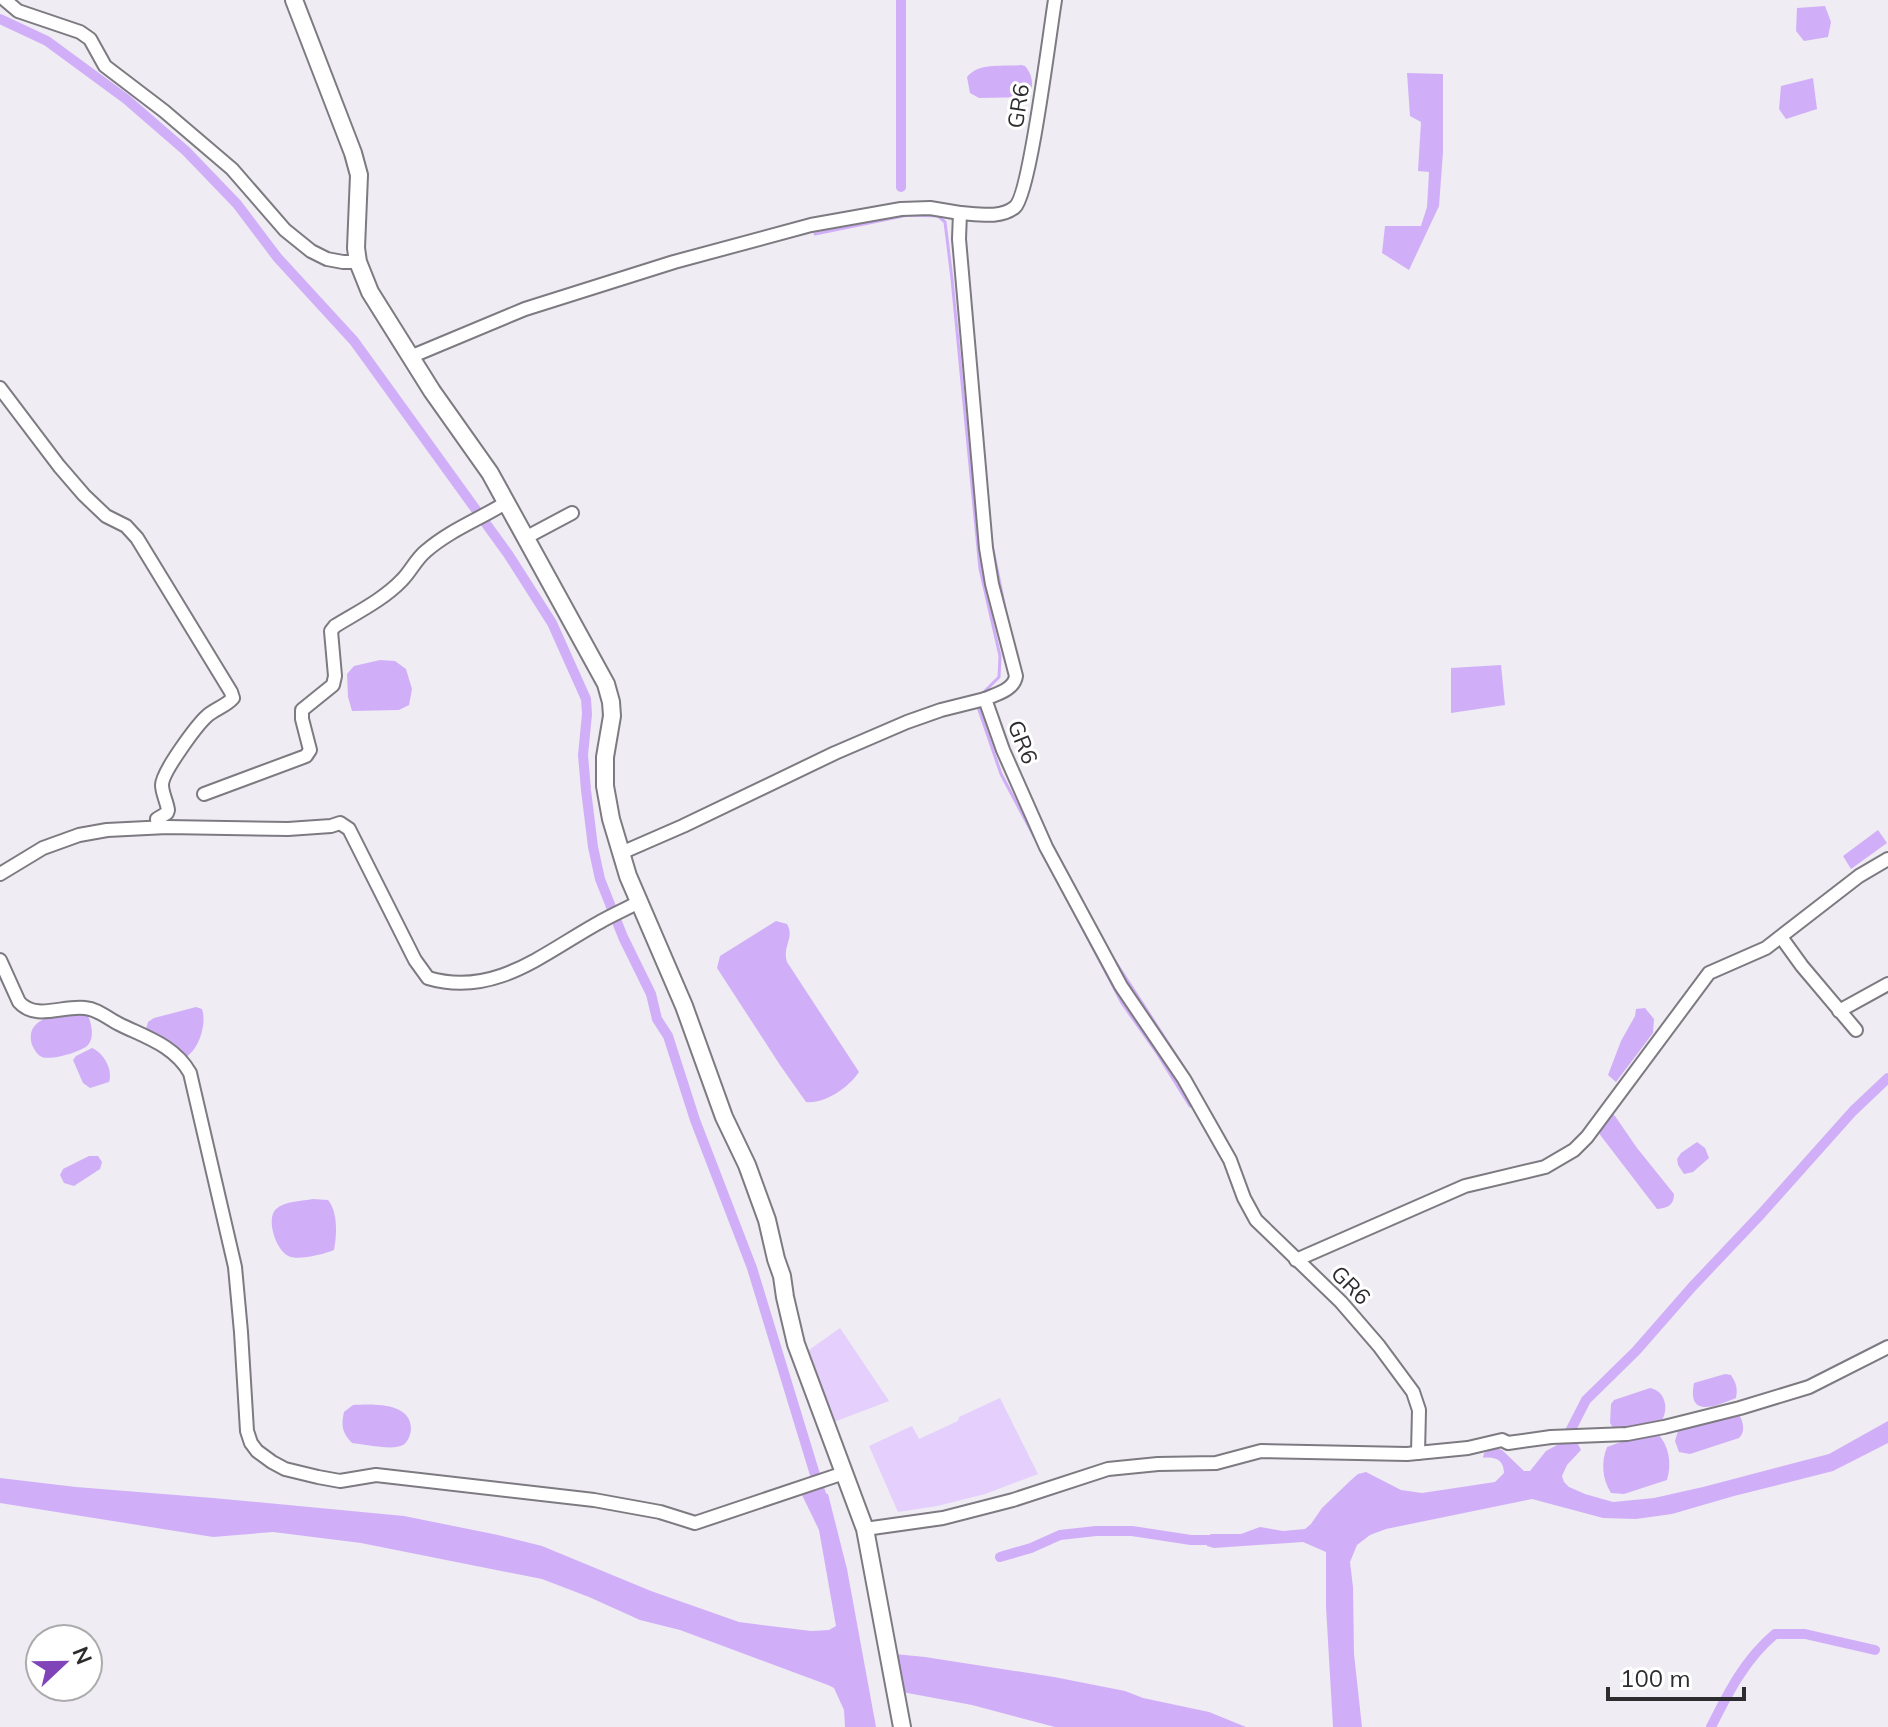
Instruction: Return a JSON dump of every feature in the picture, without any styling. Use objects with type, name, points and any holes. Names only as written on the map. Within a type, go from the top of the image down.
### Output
[{"type":"main road","points":[[294,0],[359,175],[356,248],[370,292],[410,357],[490,473],[606,684],[612,716],[605,757],[605,786],[611,819],[636,904],[684,1006],[724,1117],[759,1198],[782,1276],[796,1344],[839,1475],[865,1529],[902,1727]]},
{"type":"street","points":[[5,0],[18,11],[80,32],[90,39],[105,66],[155,103],[232,169],[285,230],[311,251],[327,259],[358,262]]},
{"type":"street","name":"GR6","points":[[1055,0],[1020,200],[1015,207],[990,215],[960,213],[959,239],[986,548],[1016,676],[1010,687],[985,699],[1003,750],[1046,847],[1121,986],[1184,1079],[1230,1160],[1256,1220],[1341,1302],[1413,1392],[1419,1410],[1418,1453]]},
{"type":"street","points":[[410,357],[525,309],[674,262],[811,225],[901,209],[930,208],[960,213]]},
{"type":"street","points":[[0,388],[90,502],[106,516],[126,526],[137,538],[231,692],[233,698],[230,702],[210,713],[191,733],[168,770],[162,784],[168,810],[157,819],[158,827]]},
{"type":"street","points":[[204,794],[306,756],[310,750],[302,710],[333,685],[331,631],[390,591],[427,549],[507,502]]},
{"type":"street","points":[[525,538],[572,513]]},
{"type":"street","points":[[621,853],[907,722],[985,699]]},
{"type":"street","points":[[0,874],[43,848],[79,835],[107,830],[158,827],[288,829],[345,824],[415,960],[428,978],[461,984],[490,980],[514,971],[636,904]]},
{"type":"street","points":[[1296,1260],[1465,1186],[1545,1167],[1562,1158],[1587,1137],[1709,973],[1766,948],[1859,876],[1888,859]]},
{"type":"street","points":[[1781,937],[1856,1030]]},
{"type":"street","points":[[0,960],[19,1002],[32,1012],[81,1007],[95,1010],[169,1049],[181,1059],[190,1073],[235,1267],[247,1431],[257,1451],[272,1462],[285,1469],[340,1481],[376,1475],[594,1500],[660,1512],[695,1523],[839,1475]]},
{"type":"street","points":[[1839,1011],[1888,984]]},
{"type":"street","points":[[865,1529],[943,1518],[1013,1500],[1108,1469],[1216,1463],[1261,1451],[1418,1453],[1468,1448],[1502,1440],[1508,1443],[1551,1437],[1627,1434],[1740,1408],[1809,1387],[1888,1347]]},
{"type":"shaded area","points":[[1825,6],[1831,22],[1828,37],[1804,41],[1796,31],[1797,8]]},
{"type":"shaded area","points":[[991,66],[1025,66],[1031,77],[1032,86],[1027,97],[979,98],[970,93],[967,77],[972,72]]},
{"type":"shaded area","points":[[1407,73],[1443,74],[1439,206],[1409,270],[1382,253],[1385,226],[1421,226],[1427,207],[1429,172],[1418,171],[1421,122],[1410,116]]},
{"type":"shaded area","points":[[1813,78],[1817,109],[1786,119],[1779,109],[1781,86]]},
{"type":"shaded area","points":[[380,660],[395,661],[406,669],[412,689],[409,705],[399,710],[352,711],[347,674],[354,666]]},
{"type":"shaded area","points":[[1501,665],[1505,705],[1451,713],[1451,668]]},
{"type":"shaded area","points":[[1878,830],[1887,843],[1851,869],[1843,856]]},
{"type":"shaded area","points":[[776,921],[787,924],[789,929],[787,962],[859,1072],[842,1089],[828,1098],[813,1102],[806,1102],[717,968],[720,956]]},
{"type":"shaded area","points":[[196,1007],[202,1009],[203,1029],[195,1048],[186,1057],[146,1029],[148,1022],[154,1018]]},
{"type":"shaded area","points":[[1645,1008],[1654,1019],[1653,1033],[1616,1082],[1608,1075],[1621,1041],[1636,1009]]},
{"type":"shaded area","points":[[85,1011],[92,1028],[87,1046],[57,1057],[44,1058],[37,1053],[31,1040],[35,1025],[50,1016]]},
{"type":"shaded area","points":[[92,1048],[104,1058],[110,1077],[109,1082],[90,1088],[83,1083],[73,1060]]},
{"type":"shaded area","points":[[1611,1113],[1674,1194],[1670,1205],[1657,1209],[1601,1136],[1598,1131]]},
{"type":"shaded area","points":[[1697,1142],[1705,1148],[1709,1158],[1693,1172],[1684,1174],[1677,1159]]},
{"type":"shaded area","points":[[89,1156],[98,1156],[102,1162],[100,1169],[74,1186],[64,1183],[60,1175],[63,1169]]},
{"type":"shaded area","points":[[328,1200],[334,1211],[334,1250],[319,1255],[291,1257],[281,1250],[274,1236],[273,1214],[284,1204]]},
{"type":"shaded area","points":[[840,1328],[889,1401],[834,1422],[809,1350]]},
{"type":"shaded area","points":[[1731,1375],[1734,1381],[1736,1398],[1712,1406],[1699,1406],[1693,1394],[1694,1383]]},
{"type":"shaded area","points":[[1650,1388],[1659,1393],[1664,1401],[1662,1420],[1631,1430],[1614,1429],[1610,1423],[1614,1400]]},
{"type":"shaded area","points":[[1000,1398],[1038,1474],[985,1494],[898,1512],[869,1446],[912,1426],[919,1439]]},
{"type":"shaded area","points":[[353,1405],[389,1406],[404,1413],[411,1428],[408,1440],[398,1447],[352,1443],[344,1432],[343,1421],[344,1412]]},
{"type":"shaded area","points":[[1739,1414],[1743,1429],[1739,1438],[1690,1454],[1679,1452],[1675,1441],[1678,1431]]},
{"type":"shaded area","points":[[1888,1421],[1888,1443],[1833,1471],[1672,1514],[1636,1519],[1603,1518],[1532,1499],[1370,1535],[1357,1545],[1350,1562],[1354,1654],[1362,1727],[1333,1727],[1326,1552],[1303,1542],[1214,1548],[1207,1546],[1205,1538],[1211,1534],[1241,1534],[1260,1527],[1283,1531],[1305,1529],[1350,1481],[1366,1472],[1401,1490],[1422,1493],[1495,1482],[1504,1473],[1501,1462],[1495,1458],[1483,1458],[1484,1453],[1495,1448],[1502,1450],[1524,1471],[1530,1471],[1546,1451],[1557,1445],[1577,1442],[1581,1450],[1567,1465],[1562,1476],[1564,1482],[1585,1494],[1613,1502],[1654,1498],[1829,1454]]},
{"type":"shaded area","points":[[1657,1433],[1668,1455],[1667,1480],[1624,1494],[1611,1493],[1603,1470],[1607,1447]]},
{"type":"shaded area","points":[[0,1478],[404,1516],[542,1546],[651,1591],[739,1622],[811,1631],[829,1630],[836,1626],[819,1530],[802,1495],[811,1490],[828,1494],[847,1569],[876,1727],[845,1727],[844,1710],[834,1688],[828,1685],[680,1630],[640,1620],[542,1579],[361,1543],[273,1532],[213,1537],[0,1503]]},
{"type":"shaded area","points":[[895,1654],[1054,1677],[1125,1691],[1143,1698],[1209,1712],[1246,1727],[1055,1727],[972,1705],[902,1692]]},
{"type":"waterway","points":[[901,0],[901,187]]},
{"type":"waterway","points":[[0,19],[47,41],[126,99],[186,151],[237,204],[277,257],[354,341],[508,554],[552,623],[586,699],[583,755],[593,847],[600,879],[623,937],[651,994],[657,1019],[668,1036],[695,1120],[752,1268],[824,1504]]},
{"type":"waterway","points":[[815,234],[908,215],[938,216],[945,222],[980,569],[1000,656],[999,677],[980,696]]},
{"type":"waterway","points":[[991,540],[1007,618]]},
{"type":"waterway","points":[[977,704],[1001,774],[1036,840]]},
{"type":"waterway","points":[[1049,839],[1062,864]]},
{"type":"waterway","points":[[1045,857],[1122,1003],[1190,1106]]},
{"type":"waterway","points":[[1109,952],[1183,1066]]},
{"type":"waterway","points":[[1564,1443],[1586,1400],[1636,1351],[1853,1111],[1888,1078]]},
{"type":"waterway","points":[[1000,1557],[1060,1535],[1096,1531],[1132,1531],[1191,1540],[1217,1540]]},
{"type":"waterway","points":[[1711,1727],[1746,1665],[1775,1634],[1805,1634],[1875,1650]]}]
